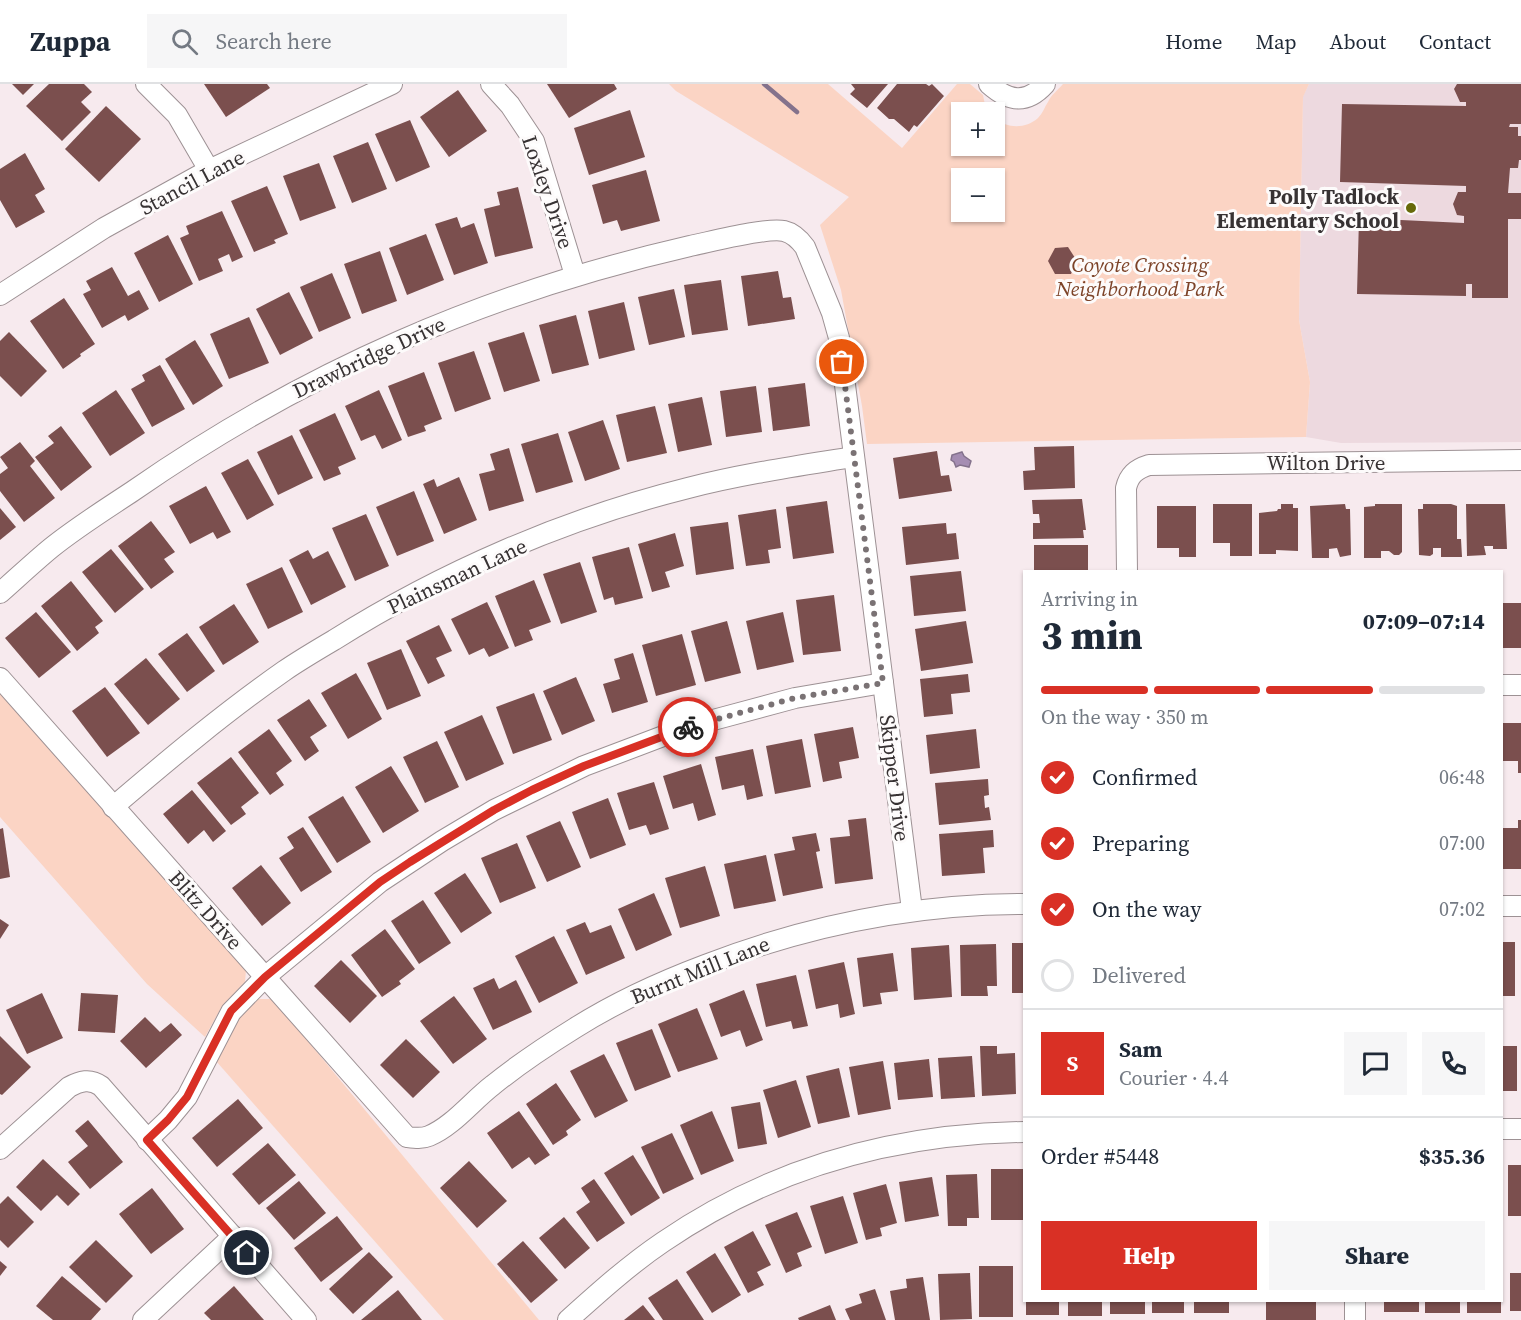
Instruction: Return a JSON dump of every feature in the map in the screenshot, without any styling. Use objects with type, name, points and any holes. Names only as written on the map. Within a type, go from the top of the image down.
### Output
[{"type":"street","points":[[146,84],[177,115],[209,170]]},
{"type":"street","name":"Stancil Lane","points":[[0,295],[104,228],[209,170],[392,84]]},
{"type":"street","name":"Loxley Drive","points":[[491,84],[510,105],[534,141],[575,276]]},
{"type":"street","points":[[989,84],[1001,95],[1013,98],[1031,95],[1045,84]]},
{"type":"street","name":"Drawbridge Drive","points":[[0,593],[53,547],[174,462],[295,390],[404,338],[515,294],[575,276],[707,242],[772,230],[786,231]]},
{"type":"street","name":"Skipper Drive","points":[[786,231],[800,240],[805,247],[832,313],[839,338],[912,910]]},
{"type":"street","name":"Plainsman Lane","points":[[113,807],[186,745],[284,670],[371,617],[449,576],[522,544],[604,513],[677,491],[762,472],[853,457]]},
{"type":"street","name":"Wilton Drive","points":[[1127,570],[1126,488],[1129,478],[1141,467],[1158,464],[1521,460]]},
{"type":"street","name":"Blitz Drive","points":[[0,678],[403,1134],[415,1138]]},
{"type":"street","points":[[147,1140],[187,1097],[231,1011],[265,977],[380,882],[410,862],[494,810],[551,781],[687,727],[795,698],[883,683]]},
{"type":"street","points":[[1503,685],[1521,685]]},
{"type":"street","name":"Burnt Mill Lane","points":[[415,1138],[431,1136],[535,1053],[597,1014],[666,980],[758,945],[869,916],[958,906],[1023,903]]},
{"type":"street","points":[[1503,906],[1521,906]]},
{"type":"street","points":[[0,1149],[69,1087],[86,1081],[96,1082],[306,1320]]},
{"type":"street","points":[[1503,1129],[1521,1129]]},
{"type":"street","points":[[568,1320],[599,1292],[662,1243],[697,1220],[756,1190],[822,1164],[892,1145],[946,1136],[1023,1132]]},
{"type":"street","points":[[142,1320],[233,1236]]},
{"type":"street","points":[[1355,1302],[1355,1320]]},
{"type":"shaded area","name":"Polly Tadlock Elementary School","points":[[1309,84],[1521,84],[1521,442],[1341,443],[1306,437],[1310,382],[1299,320],[1303,96]]},
{"type":"shaded area","points":[[962,452],[971,461],[969,467],[960,465],[956,467],[951,460],[952,455]]},
{"type":"green space","name":"Coyote Crossing Neighborhood Park","points":[[669,84],[828,84],[902,148],[957,84],[970,84],[983,95],[984,102],[951,102],[951,156],[1005,156],[1005,124],[1022,126],[1033,122],[1063,84],[1309,84],[1303,97],[1299,320],[1310,382],[1306,437],[867,444],[841,290],[820,225],[849,197],[676,91]]},
{"type":"green space","points":[[0,691],[246,970],[245,982],[221,1008],[205,1037],[147,984],[0,817]]},
{"type":"green space","points":[[255,999],[273,999],[539,1320],[444,1320],[216,1061],[230,1030]]},
{"type":"building","points":[[12,84],[34,84],[23,95]]},
{"type":"building","points":[[49,84],[84,84],[92,92],[81,102],[91,112],[62,141],[26,106]]},
{"type":"building","points":[[204,84],[267,84],[270,88],[226,117]]},
{"type":"building","points":[[547,84],[614,84],[617,89],[569,118]]},
{"type":"building","points":[[851,84],[888,84],[867,108],[850,94],[855,89]]},
{"type":"building","points":[[897,84],[926,84],[929,86],[932,84],[944,96],[917,127],[914,125],[909,132],[877,108]]},
{"type":"building","name":"Polly Tadlock Elementary School","points":[[1457,84],[1521,84],[1521,124],[1510,124],[1509,127],[1518,127],[1518,136],[1521,136],[1521,160],[1519,160],[1518,168],[1510,168],[1508,193],[1521,193],[1521,219],[1508,219],[1508,298],[1472,298],[1472,284],[1466,284],[1466,296],[1357,294],[1359,218],[1464,223],[1464,216],[1457,215],[1453,204],[1458,192],[1466,192],[1466,186],[1340,182],[1342,104],[1466,106],[1466,102],[1460,102],[1454,89]]},
{"type":"building","points":[[458,90],[487,131],[449,157],[420,117]]},
{"type":"building","points":[[106,106],[141,139],[99,182],[65,149]]},
{"type":"building","points":[[630,110],[645,157],[589,175],[574,128]]},
{"type":"building","points":[[410,120],[430,167],[396,182],[375,134]]},
{"type":"building","points":[[368,142],[387,189],[352,203],[333,156]]},
{"type":"building","points":[[25,153],[45,189],[35,195],[45,212],[16,228],[0,200],[0,169]]},
{"type":"building","points":[[319,163],[336,208],[300,221],[283,176]]},
{"type":"building","points":[[646,170],[660,221],[621,231],[617,220],[603,224],[592,185]]},
{"type":"building","points":[[267,186],[288,234],[274,240],[276,243],[254,252],[231,201]]},
{"type":"building","points":[[518,187],[533,248],[495,257],[484,209],[500,205],[497,192]]},
{"type":"building","points":[[222,211],[243,257],[232,262],[229,254],[218,259],[223,271],[199,281],[180,238],[189,234],[186,226]]},
{"type":"building","points":[[457,217],[461,228],[474,223],[488,263],[454,275],[435,224]]},
{"type":"building","points":[[426,234],[444,280],[407,295],[389,248]]},
{"type":"building","points":[[168,235],[193,284],[159,302],[134,253]]},
{"type":"building","points":[[1068,247],[1077,261],[1071,274],[1055,274],[1048,261],[1055,248]]},
{"type":"building","points":[[380,251],[397,301],[362,314],[344,264]]},
{"type":"building","points":[[112,267],[128,296],[139,290],[149,309],[128,321],[125,315],[102,328],[83,294],[91,290],[86,281]]},
{"type":"building","points":[[778,271],[783,298],[791,297],[795,319],[748,326],[741,276]]},
{"type":"building","points":[[332,273],[351,318],[319,332],[300,287]]},
{"type":"building","points":[[721,280],[728,330],[692,335],[684,285]]},
{"type":"building","points":[[674,289],[685,337],[649,345],[638,297]]},
{"type":"building","points":[[289,292],[313,338],[280,355],[256,309]]},
{"type":"building","points":[[64,298],[95,344],[63,369],[30,321]]},
{"type":"building","points":[[624,302],[635,350],[599,359],[588,311]]},
{"type":"building","points":[[576,315],[589,365],[552,374],[539,325]]},
{"type":"building","points":[[249,317],[269,363],[229,379],[210,334]]},
{"type":"building","points":[[9,332],[47,371],[21,397],[0,376],[0,341]]},
{"type":"building","points":[[524,332],[540,381],[504,392],[488,343]]},
{"type":"building","points":[[195,340],[223,386],[193,405],[165,359]]},
{"type":"building","points":[[474,351],[491,399],[455,412],[438,363]]},
{"type":"building","points":[[160,365],[185,409],[152,427],[131,389],[145,381],[142,375]]},
{"type":"building","points":[[424,372],[442,419],[424,426],[426,431],[408,437],[388,386]]},
{"type":"building","points":[[805,383],[810,426],[773,431],[768,388]]},
{"type":"building","points":[[756,386],[762,432],[726,437],[720,391]]},
{"type":"building","points":[[116,390],[145,433],[110,456],[82,413]]},
{"type":"building","points":[[379,390],[402,440],[382,449],[375,435],[361,441],[345,406]]},
{"type":"building","points":[[702,397],[712,445],[678,452],[668,404]]},
{"type":"building","points":[[655,406],[667,453],[627,462],[616,415]]},
{"type":"building","points":[[335,413],[356,459],[338,467],[341,474],[324,481],[299,430]]},
{"type":"building","points":[[603,420],[620,469],[585,481],[568,432]]},
{"type":"building","points":[[61,426],[92,467],[61,491],[35,457],[54,443],[48,436]]},
{"type":"building","points":[[558,433],[573,482],[536,493],[521,444]]},
{"type":"building","points":[[292,435],[313,478],[278,495],[257,452]]},
{"type":"building","points":[[20,442],[35,461],[30,466],[55,498],[24,522],[0,491],[0,474],[8,468],[0,457]]},
{"type":"building","points":[[1074,446],[1075,488],[1024,490],[1023,471],[1035,470],[1034,447]]},
{"type":"building","points":[[509,448],[524,501],[489,511],[479,474],[495,470],[490,454]]},
{"type":"building","points":[[937,451],[941,476],[949,475],[952,491],[899,499],[893,458]]},
{"type":"building","points":[[248,459],[274,505],[247,520],[221,473]]},
{"type":"building","points":[[459,477],[477,520],[444,534],[423,484],[434,479],[437,487]]},
{"type":"building","points":[[206,486],[231,532],[217,539],[213,532],[190,544],[169,506]]},
{"type":"building","points":[[414,491],[434,541],[397,556],[376,507]]},
{"type":"building","points":[[1082,499],[1086,530],[1083,530],[1084,538],[1033,539],[1033,523],[1040,523],[1039,514],[1033,514],[1032,500]]},
{"type":"building","points":[[827,501],[834,553],[793,559],[786,507]]},
{"type":"building","points":[[1213,504],[1252,504],[1252,556],[1230,556],[1230,543],[1213,543]]},
{"type":"building","points":[[1281,504],[1293,504],[1293,508],[1298,508],[1298,551],[1276,550],[1276,554],[1259,554],[1259,513],[1277,511],[1281,509]]},
{"type":"building","points":[[1345,504],[1346,509],[1350,509],[1351,555],[1340,557],[1337,548],[1329,549],[1329,558],[1312,558],[1310,506]]},
{"type":"building","points":[[1375,504],[1402,504],[1402,552],[1399,555],[1381,551],[1381,558],[1364,558],[1364,507],[1375,506]]},
{"type":"building","points":[[1423,504],[1457,506],[1457,539],[1461,539],[1462,557],[1441,557],[1441,548],[1433,548],[1433,554],[1430,556],[1419,555],[1418,509],[1423,509]]},
{"type":"building","points":[[1466,504],[1505,504],[1507,549],[1493,549],[1493,546],[1484,546],[1486,555],[1467,556]]},
{"type":"building","points":[[1157,506],[1196,506],[1196,557],[1179,557],[1179,548],[1157,548]]},
{"type":"building","points":[[0,508],[16,527],[0,540]]},
{"type":"building","points":[[776,509],[781,548],[768,550],[770,563],[746,566],[738,515]]},
{"type":"building","points":[[366,514],[389,566],[355,581],[332,528]]},
{"type":"building","points":[[151,521],[175,552],[164,559],[174,572],[151,589],[118,546]]},
{"type":"building","points":[[728,522],[734,569],[696,575],[690,527]]},
{"type":"building","points":[[946,523],[947,534],[956,533],[959,559],[906,565],[902,527]]},
{"type":"building","points":[[675,533],[684,566],[665,572],[670,587],[652,592],[638,544]]},
{"type":"building","points":[[1034,545],[1088,545],[1088,570],[1034,570]]},
{"type":"building","points":[[629,547],[643,598],[615,605],[613,597],[604,600],[592,557]]},
{"type":"building","points":[[111,549],[144,589],[115,613],[82,572]]},
{"type":"building","points":[[308,550],[313,559],[328,551],[346,587],[311,605],[289,560]]},
{"type":"building","points":[[580,562],[597,612],[561,624],[543,574]]},
{"type":"building","points":[[282,567],[303,612],[268,629],[246,584]]},
{"type":"building","points":[[961,571],[966,611],[914,616],[910,576]]},
{"type":"building","points":[[534,580],[551,622],[529,630],[533,640],[515,647],[495,596]]},
{"type":"building","points":[[71,581],[103,621],[95,627],[99,633],[77,651],[41,606]]},
{"type":"building","points":[[834,595],[841,651],[803,655],[796,600]]},
{"type":"building","points":[[487,602],[509,648],[489,657],[484,648],[469,655],[451,619]]},
{"type":"building","points":[[1503,603],[1521,603],[1521,648],[1503,648]]},
{"type":"building","points":[[234,604],[259,642],[223,665],[199,627]]},
{"type":"building","points":[[36,612],[71,652],[39,678],[5,638]]},
{"type":"building","points":[[783,612],[794,662],[757,670],[746,621]]},
{"type":"building","points":[[727,621],[741,673],[705,682],[691,631]]},
{"type":"building","points":[[966,621],[973,663],[921,671],[915,629]]},
{"type":"building","points":[[439,625],[452,651],[436,658],[445,676],[428,684],[406,641]]},
{"type":"building","points":[[187,633],[215,671],[187,692],[158,654]]},
{"type":"building","points":[[682,634],[696,685],[656,696],[642,645]]},
{"type":"building","points":[[401,649],[421,696],[387,710],[367,663]]},
{"type":"building","points":[[633,653],[648,702],[612,713],[603,684],[620,679],[614,659]]},
{"type":"building","points":[[146,658],[180,699],[148,725],[114,684]]},
{"type":"building","points":[[356,673],[382,719],[348,739],[321,693]]},
{"type":"building","points":[[968,674],[970,692],[951,694],[953,714],[924,717],[920,679]]},
{"type":"building","points":[[576,677],[595,721],[562,735],[543,691]]},
{"type":"building","points":[[105,687],[140,733],[107,757],[72,711]]},
{"type":"building","points":[[534,693],[552,740],[513,754],[496,707]]},
{"type":"building","points":[[309,699],[327,726],[310,737],[319,751],[305,761],[277,720]]},
{"type":"building","points":[[482,715],[504,764],[466,781],[444,732]]},
{"type":"building","points":[[1503,723],[1521,723],[1521,773],[1518,773],[1518,761],[1503,761]]},
{"type":"building","points":[[853,727],[859,758],[839,762],[842,778],[823,782],[814,734]]},
{"type":"building","points":[[269,729],[292,761],[276,773],[284,785],[270,795],[238,752]]},
{"type":"building","points":[[976,729],[980,768],[930,774],[926,735]]},
{"type":"building","points":[[802,739],[811,787],[775,794],[766,746]]},
{"type":"building","points":[[437,741],[459,787],[425,803],[403,757]]},
{"type":"building","points":[[753,749],[763,796],[747,800],[744,785],[722,790],[715,757]]},
{"type":"building","points":[[231,757],[259,793],[241,807],[246,814],[231,825],[197,783]]},
{"type":"building","points":[[701,764],[716,815],[698,821],[693,803],[673,809],[663,776]]},
{"type":"building","points":[[391,766],[419,811],[383,833],[355,787]]},
{"type":"building","points":[[988,779],[989,795],[984,796],[985,808],[989,807],[991,820],[939,825],[935,783]]},
{"type":"building","points":[[654,782],[669,829],[650,835],[646,825],[629,830],[617,793]]},
{"type":"building","points":[[192,790],[226,831],[213,842],[204,830],[188,844],[163,814]]},
{"type":"building","points":[[343,796],[371,842],[337,863],[308,817]]},
{"type":"building","points":[[608,798],[626,845],[590,859],[572,812]]},
{"type":"building","points":[[866,818],[873,879],[835,884],[830,838],[850,836],[848,820]]},
{"type":"building","points":[[1518,820],[1521,820],[1521,869],[1503,869],[1503,828],[1518,828]]},
{"type":"building","points":[[560,821],[581,867],[547,882],[526,836]]},
{"type":"building","points":[[303,827],[332,872],[301,892],[279,858],[294,848],[287,837]]},
{"type":"building","points":[[3,828],[10,877],[0,879],[0,829]]},
{"type":"building","points":[[993,830],[994,847],[983,848],[985,873],[942,876],[939,834]]},
{"type":"building","points":[[816,833],[820,851],[816,852],[823,888],[783,896],[774,854],[795,850],[792,837]]},
{"type":"building","points":[[517,843],[536,888],[500,903],[481,858]]},
{"type":"building","points":[[766,855],[776,901],[734,909],[724,864]]},
{"type":"building","points":[[261,865],[291,903],[262,926],[232,888]]},
{"type":"building","points":[[705,866],[720,916],[680,928],[665,878]]},
{"type":"building","points":[[465,873],[492,913],[461,933],[434,893]]},
{"type":"building","points":[[654,893],[672,935],[636,951],[618,909]]},
{"type":"building","points":[[423,900],[451,943],[419,964],[391,921]]},
{"type":"building","points":[[0,919],[9,925],[0,939]]},
{"type":"building","points":[[585,922],[590,933],[611,925],[625,958],[586,975],[566,930]]},
{"type":"building","points":[[385,929],[415,969],[399,981],[401,984],[382,997],[351,955]]},
{"type":"building","points":[[554,936],[578,983],[539,1003],[515,956]]},
{"type":"building","points":[[1503,942],[1515,942],[1515,996],[1503,996]]},
{"type":"building","points":[[1012,943],[1023,943],[1023,993],[1012,993]]},
{"type":"building","points":[[996,944],[997,986],[987,986],[988,996],[961,996],[960,945]]},
{"type":"building","points":[[949,945],[952,997],[914,1000],[911,948]]},
{"type":"building","points":[[893,953],[898,991],[880,993],[882,1004],[863,1007],[857,958]]},
{"type":"building","points":[[341,960],[377,996],[350,1023],[314,986]]},
{"type":"building","points":[[844,962],[855,1014],[840,1018],[838,1004],[816,1009],[808,970]]},
{"type":"building","points":[[796,975],[808,1026],[793,1029],[791,1021],[766,1027],[756,984]]},
{"type":"building","points":[[494,978],[499,989],[516,980],[532,1012],[493,1030],[473,988]]},
{"type":"building","points":[[744,990],[763,1040],[746,1047],[740,1030],[721,1037],[709,1004]]},
{"type":"building","points":[[42,993],[63,1038],[27,1054],[6,1010]]},
{"type":"building","points":[[81,993],[118,995],[115,1033],[78,1031]]},
{"type":"building","points":[[454,996],[487,1039],[453,1064],[420,1021]]},
{"type":"building","points":[[697,1008],[718,1059],[678,1072],[658,1024]]},
{"type":"building","points":[[145,1017],[160,1032],[171,1023],[182,1035],[146,1068],[120,1041]]},
{"type":"building","points":[[652,1029],[671,1077],[635,1091],[616,1043]]},
{"type":"building","points":[[0,1036],[31,1067],[2,1095],[0,1094]]},
{"type":"building","points":[[406,1039],[440,1072],[413,1098],[380,1065]]},
{"type":"building","points":[[980,1046],[997,1046],[997,1054],[1015,1053],[1016,1094],[982,1096]]},
{"type":"building","points":[[1503,1046],[1517,1046],[1517,1091],[1503,1091]]},
{"type":"building","points":[[604,1054],[628,1101],[595,1118],[570,1071]]},
{"type":"building","points":[[972,1056],[975,1097],[941,1099],[938,1058]]},
{"type":"building","points":[[929,1059],[933,1097],[898,1100],[894,1063]]},
{"type":"building","points":[[883,1061],[891,1109],[858,1115],[849,1067]]},
{"type":"building","points":[[839,1068],[850,1117],[818,1124],[806,1076]]},
{"type":"building","points":[[796,1080],[811,1127],[778,1138],[763,1090]]},
{"type":"building","points":[[556,1083],[581,1120],[566,1131],[568,1135],[553,1145],[526,1104]]},
{"type":"building","points":[[238,1099],[263,1128],[217,1167],[192,1138]]},
{"type":"building","points":[[760,1102],[767,1144],[738,1149],[731,1107]]},
{"type":"building","points":[[519,1111],[550,1155],[535,1165],[529,1157],[512,1169],[487,1133]]},
{"type":"building","points":[[712,1111],[734,1161],[701,1175],[680,1125]]},
{"type":"building","points":[[88,1120],[123,1162],[90,1189],[68,1162],[88,1146],[75,1131]]},
{"type":"building","points":[[672,1133],[694,1179],[663,1194],[641,1147]]},
{"type":"building","points":[[268,1143],[296,1175],[259,1205],[232,1174]]},
{"type":"building","points":[[633,1155],[660,1198],[631,1216],[604,1173]]},
{"type":"building","points":[[43,1159],[80,1194],[68,1206],[57,1195],[41,1211],[16,1187]]},
{"type":"building","points":[[469,1161],[507,1201],[477,1228],[440,1188]]},
{"type":"building","points":[[1508,1165],[1521,1165],[1521,1216],[1508,1216]]},
{"type":"building","points":[[991,1169],[1023,1169],[1023,1220],[991,1220]]},
{"type":"building","points":[[977,1174],[979,1218],[967,1218],[967,1226],[948,1226],[946,1175]]},
{"type":"building","points":[[932,1177],[939,1216],[905,1222],[899,1182]]},
{"type":"building","points":[[594,1179],[625,1223],[597,1242],[576,1212],[590,1202],[581,1188]]},
{"type":"building","points":[[299,1181],[326,1213],[294,1240],[266,1208]]},
{"type":"building","points":[[886,1184],[897,1223],[880,1228],[882,1236],[866,1240],[853,1193]]},
{"type":"building","points":[[152,1188],[184,1229],[151,1254],[119,1214]]},
{"type":"building","points":[[8,1196],[34,1222],[8,1248],[0,1240],[0,1204]]},
{"type":"building","points":[[843,1196],[858,1243],[825,1254],[810,1206]]},
{"type":"building","points":[[797,1212],[812,1247],[797,1253],[802,1266],[786,1273],[765,1225]]},
{"type":"building","points":[[337,1216],[363,1249],[321,1282],[294,1248]]},
{"type":"building","points":[[564,1217],[590,1248],[565,1269],[539,1238]]},
{"type":"building","points":[[753,1231],[771,1265],[757,1272],[764,1285],[748,1293],[724,1247]]},
{"type":"building","points":[[96,1240],[133,1276],[106,1303],[69,1267]]},
{"type":"building","points":[[523,1241],[558,1280],[531,1303],[497,1264]]},
{"type":"building","points":[[369,1252],[393,1277],[353,1314],[329,1289]]},
{"type":"building","points":[[715,1253],[741,1295],[712,1313],[686,1272]]},
{"type":"building","points":[[0,1261],[7,1267],[0,1276]]},
{"type":"building","points":[[979,1266],[1013,1266],[1013,1317],[979,1317]]},
{"type":"building","points":[[970,1273],[972,1319],[940,1320],[938,1274]]},
{"type":"building","points":[[1510,1273],[1521,1273],[1521,1311],[1510,1311]]},
{"type":"building","points":[[62,1276],[101,1309],[91,1320],[53,1320],[36,1306]]},
{"type":"building","points":[[923,1277],[930,1320],[895,1320],[890,1291],[907,1288],[906,1279]]},
{"type":"building","points":[[677,1279],[704,1320],[663,1320],[648,1298]]},
{"type":"building","points":[[234,1286],[264,1320],[211,1320],[204,1313]]},
{"type":"building","points":[[875,1289],[886,1320],[850,1320],[845,1309],[862,1303],[859,1294]]},
{"type":"building","points":[[398,1290],[422,1320],[361,1320]]},
{"type":"building","points":[[1026,1302],[1059,1302],[1059,1315],[1026,1315]]},
{"type":"building","points":[[1068,1302],[1102,1302],[1102,1316],[1068,1316]]},
{"type":"building","points":[[1110,1302],[1145,1302],[1145,1314],[1110,1314]]},
{"type":"building","points":[[1152,1302],[1184,1302],[1184,1313],[1152,1313]]},
{"type":"building","points":[[1194,1302],[1229,1302],[1229,1313],[1194,1313]]},
{"type":"building","points":[[1266,1302],[1316,1302],[1316,1320],[1266,1320]]},
{"type":"building","points":[[1384,1302],[1419,1302],[1419,1312],[1384,1312]]},
{"type":"building","points":[[1425,1302],[1460,1302],[1460,1313],[1425,1313]]},
{"type":"building","points":[[1467,1302],[1501,1302],[1501,1313],[1467,1313]]},
{"type":"building","points":[[643,1305],[655,1320],[624,1320]]},
{"type":"building","points":[[830,1305],[836,1320],[799,1320],[798,1318]]},
{"type":"waterway","points":[[764,84],[797,112]]},
{"type":"way so far","points":[[688,727],[795,698],[883,683],[842,362]]},
{"type":"place","name":"Polly Tadlock Elementary School","points":[[1411,208]]},
{"type":"route","points":[[247,1253],[147,1140],[187,1097],[231,1011],[265,977],[380,882],[410,862],[494,810],[551,781],[584,766],[688,727]]}]
